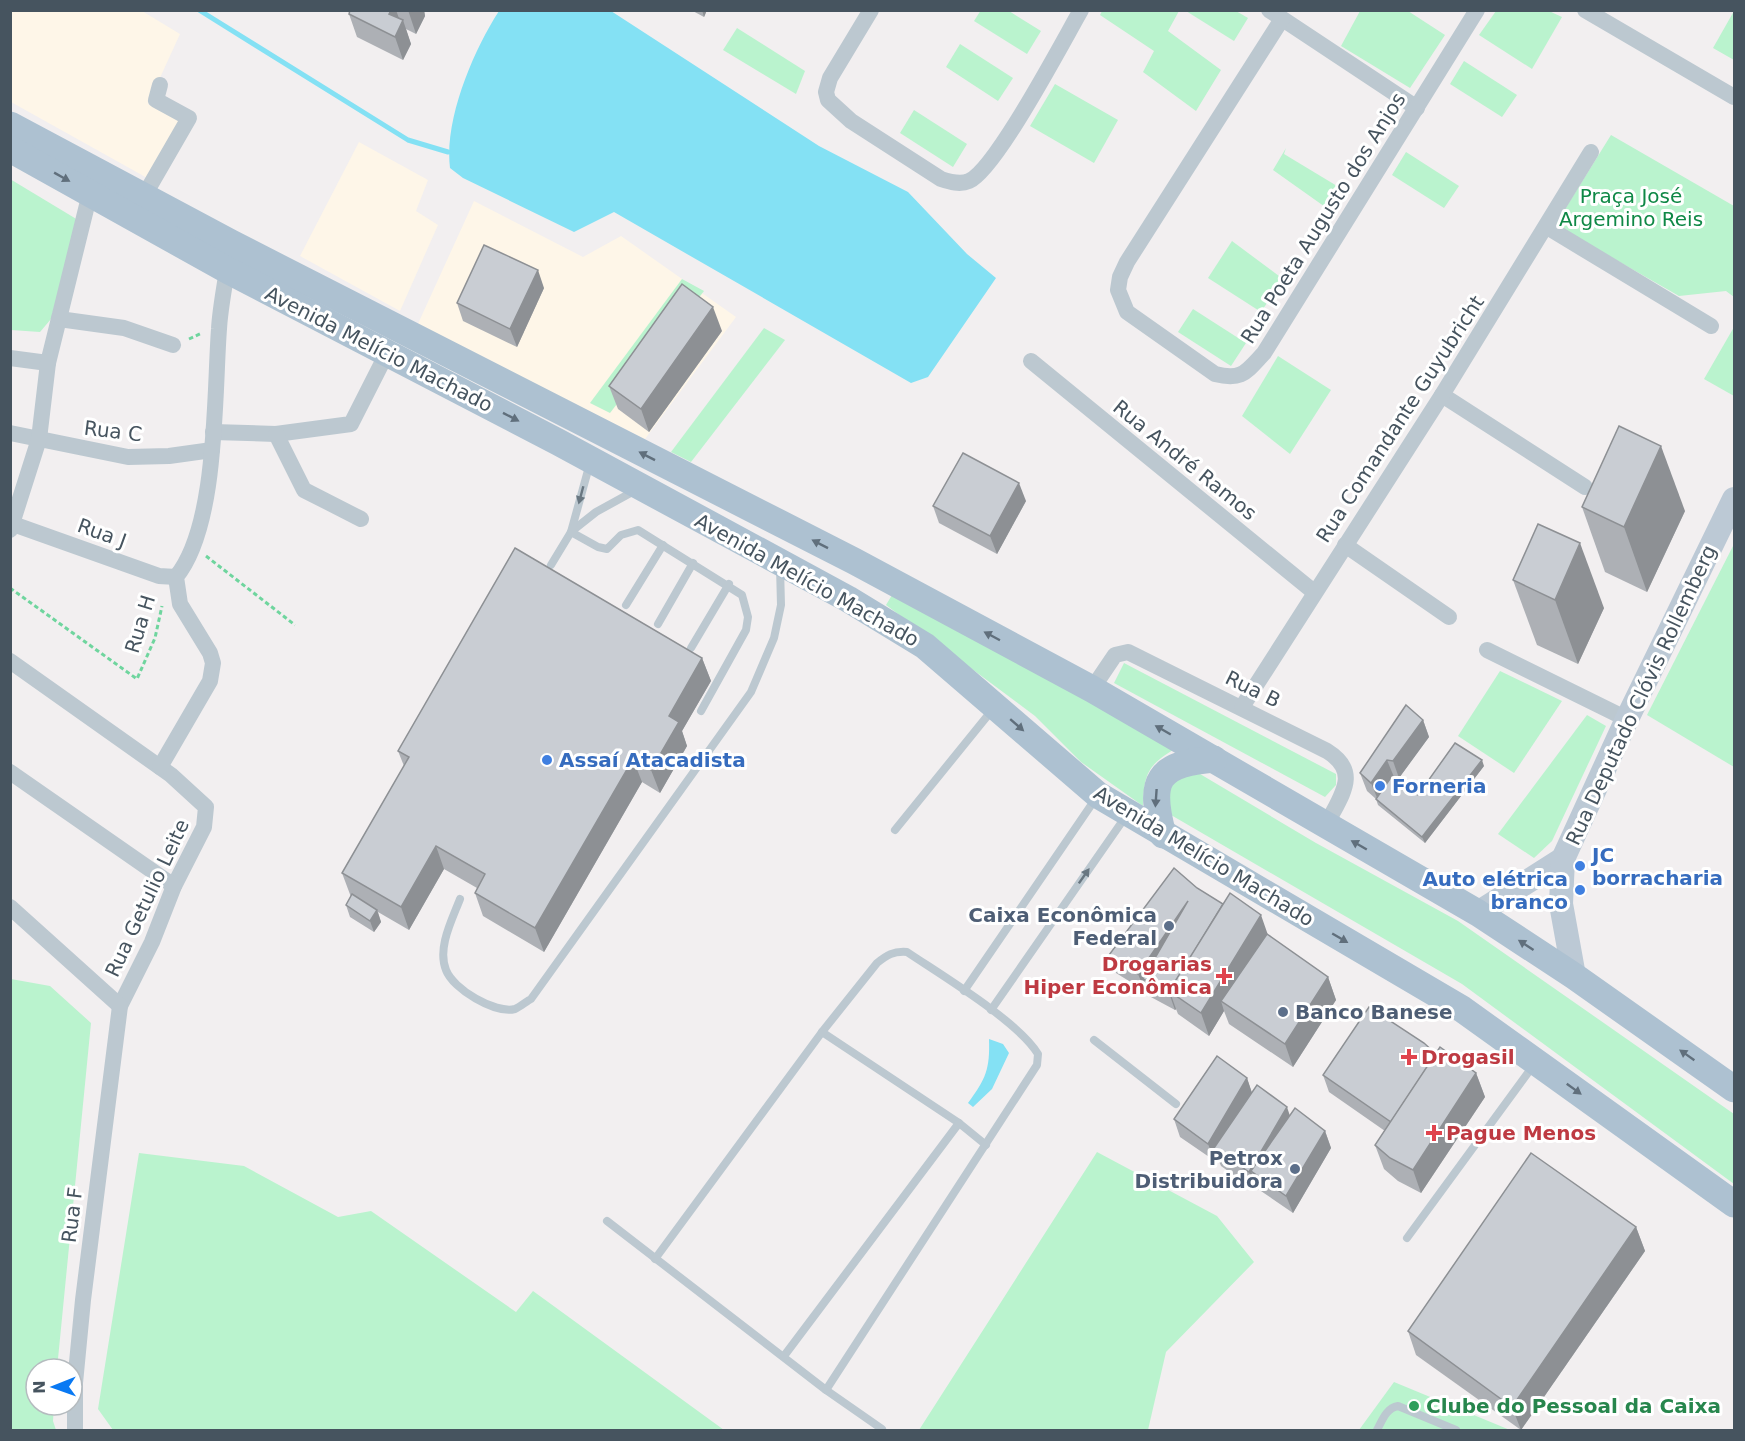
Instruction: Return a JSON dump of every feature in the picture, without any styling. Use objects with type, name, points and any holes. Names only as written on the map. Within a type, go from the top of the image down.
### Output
[{"type":"main road","name":"Avenida Melício Machado","points":[[11,144],[144,196],[854,561],[1092,689],[1478,913],[1574,976],[1734,1089]]},
{"type":"main road","name":"Avenida Melício Machado","points":[[11,144],[90,193],[227,270],[591,459],[848,599],[925,646],[1098,795],[1462,1009],[1734,1204]]},
{"type":"main road","points":[[1163,835],[1155,808],[1157,787],[1163,775],[1175,765],[1214,759]]},
{"type":"street","points":[[871,10],[830,78],[826,92],[828,100],[851,121],[941,179],[956,183],[968,182],[996,154],[1081,10]]},
{"type":"street","name":"Rua Poeta Augusto dos Anjos","points":[[1275,15],[1127,262],[1120,277],[1118,290],[1127,312],[1215,374],[1237,378],[1264,353],[1478,10]]},
{"type":"street","points":[[1585,10],[1734,97]]},
{"type":"street","points":[[1275,15],[1417,108]]},
{"type":"street","points":[[144,196],[189,118],[156,100],[160,85]]},
{"type":"street","name":"Rua Comandante Guyubricht","points":[[1242,707],[1442,395],[1591,153]]},
{"type":"street","points":[[12,526],[39,439],[48,363],[90,193]]},
{"type":"street","points":[[1547,227],[1711,326]]},
{"type":"street","points":[[10,662],[160,767],[210,681],[213,663],[210,653],[180,604],[172,577],[184,568],[202,514],[212,450],[219,327],[227,270]]},
{"type":"street","points":[[59,319],[124,328],[173,345]]},
{"type":"street","points":[[213,432],[276,434],[351,424],[387,353]]},
{"type":"street","points":[[10,358],[48,363]]},
{"type":"street","name":"Rua André Ramos","points":[[1031,361],[1314,592]]},
{"type":"street","points":[[1442,395],[1585,488]]},
{"type":"street","name":"Rua C","points":[[10,433],[128,457],[169,456],[212,450]]},
{"type":"street","points":[[276,434],[304,490],[361,519]]},
{"type":"street","name":"Rua Deputado Clóvis Rollemberg","points":[[1574,976],[1561,904],[1563,859],[1627,719],[1734,499]]},
{"type":"street","name":"Rua J","points":[[12,526],[172,577]]},
{"type":"street","points":[[1344,545],[1449,617]]},
{"type":"street","points":[[1487,650],[1627,719]]},
{"type":"street","name":"Rua B","points":[[1092,689],[1114,655],[1128,652],[1242,707],[1342,760],[1347,772],[1346,783],[1326,826]]},
{"type":"street","name":"Rua Getulio Leite","points":[[120,1006],[152,942],[174,886],[204,827],[206,807],[160,767]]},
{"type":"street","points":[[10,772],[174,886]]},
{"type":"street","name":"Rua Deputado Clóvis Rollemberg","points":[[1478,913],[1563,859]]},
{"type":"street","points":[[10,907],[120,1006]]},
{"type":"street","name":"Rua F","points":[[75,1431],[75,1383],[83,1300],[120,1006]]},
{"type":"lane","points":[[550,565],[571,532],[591,459]]},
{"type":"lane","points":[[571,532],[626,494],[642,488]]},
{"type":"lane","points":[[571,532],[603,549],[612,547],[621,535],[630,530],[638,530],[742,595],[748,616],[746,630],[701,711]]},
{"type":"lane","points":[[626,605],[663,545]]},
{"type":"lane","points":[[460,899],[443,946],[446,970],[460,989],[492,1007],[516,1009],[531,999],[751,692],[774,638],[781,605],[780,562]]},
{"type":"lane","points":[[658,624],[693,563]]},
{"type":"lane","points":[[691,648],[729,585]]},
{"type":"lane","points":[[895,830],[996,706]]},
{"type":"lane","points":[[964,991],[1098,795]]},
{"type":"lane","points":[[991,1010],[1128,814]]},
{"type":"lane","points":[[655,1259],[822,1032],[877,963],[896,951],[907,951],[991,1010],[1033,1045],[1038,1054],[1037,1065],[826,1390]]},
{"type":"lane","points":[[822,1032],[959,1123],[986,1145]]},
{"type":"lane","points":[[1094,1040],[1176,1104]]},
{"type":"lane","points":[[1407,1238],[1536,1062]]},
{"type":"lane","points":[[784,1356],[959,1123]]},
{"type":"lane","points":[[607,1221],[826,1390],[882,1429]]},
{"type":"lane","points":[[1377,1431],[1387,1413],[1393,1407],[1398,1406],[1456,1431]]},
{"type":"path","points":[[173,345],[219,327]]},
{"type":"path","points":[[193,546],[296,625]]},
{"type":"path","name":"Rua H","points":[[10,588],[137,679],[155,638],[172,577]]},
{"type":"shaded area","points":[[11,11],[142,11],[180,34],[148,104],[180,120],[149,179],[11,102]]},
{"type":"shaded area","points":[[359,142],[428,180],[416,211],[438,225],[400,311],[300,256]]},
{"type":"shaded area","points":[[474,201],[583,257],[621,236],[736,317],[645,439],[417,326]]},
{"type":"green space","points":[[981,10],[1009,11],[1041,31],[1027,54],[974,21]]},
{"type":"green space","points":[[1102,11],[1179,11],[1168,31],[1221,70],[1196,111],[1143,72],[1154,51],[1100,15]]},
{"type":"green space","points":[[1186,11],[1236,11],[1248,18],[1234,41]]},
{"type":"green space","points":[[1360,11],[1408,11],[1445,35],[1410,88],[1341,46]]},
{"type":"green space","points":[[1496,11],[1549,11],[1562,17],[1532,69],[1479,35]]},
{"type":"green space","points":[[1734,11],[1734,60],[1713,48]]},
{"type":"green space","points":[[737,28],[805,71],[796,94],[723,50]]},
{"type":"green space","points":[[960,44],[1013,78],[998,101],[946,67]]},
{"type":"green space","points":[[1464,61],[1517,95],[1502,117],[1450,84]]},
{"type":"green space","points":[[1055,84],[1118,120],[1094,163],[1030,126]]},
{"type":"green space","points":[[914,110],[967,144],[953,167],[900,133]]},
{"type":"green space","name":"Praça José Argemino Reis","points":[[1611,135],[1734,206],[1734,297],[1726,291],[1679,296],[1555,225]]},
{"type":"green space","points":[[1286,148],[1284,154],[1342,189],[1328,209],[1273,170]]},
{"type":"green space","points":[[1406,152],[1459,186],[1444,208],[1392,175]]},
{"type":"green space","points":[[10,179],[78,220],[51,319],[40,332],[11,330]]},
{"type":"green space","points":[[1232,241],[1283,279],[1261,312],[1208,278]]},
{"type":"green space","points":[[682,279],[704,291],[610,413],[590,403]]},
{"type":"green space","points":[[1193,309],[1246,343],[1231,366],[1178,332]]},
{"type":"green space","points":[[1734,327],[1734,396],[1704,379]]},
{"type":"green space","points":[[764,328],[785,340],[691,462],[671,452]]},
{"type":"green space","points":[[1278,356],[1331,390],[1290,454],[1242,416]]},
{"type":"green space","points":[[1734,547],[1734,767],[1647,715]]},
{"type":"green space","points":[[892,595],[1181,745],[1162,757],[1147,775],[1143,806],[1081,762],[1035,716],[886,605]]},
{"type":"green space","points":[[1124,663],[1336,774],[1336,785],[1325,797],[1114,683]]},
{"type":"green space","points":[[1500,671],[1562,701],[1514,773],[1458,736]]},
{"type":"green space","points":[[1587,715],[1606,726],[1552,841],[1534,858],[1498,834]]},
{"type":"green space","points":[[1195,771],[1316,843],[1458,921],[1734,1114],[1734,1184],[1462,984],[1171,815],[1164,802],[1170,780]]},
{"type":"green space","points":[[11,979],[50,986],[91,1023],[58,1357],[24,1357],[24,1417],[53,1417],[56,1430],[11,1430]]},
{"type":"green space","points":[[1097,1152],[1217,1216],[1254,1262],[1166,1352],[1148,1430],[919,1430]]},
{"type":"green space","points":[[139,1153],[244,1166],[338,1217],[371,1211],[516,1312],[533,1291],[724,1430],[113,1430],[98,1409]]},
{"type":"green space","name":"Clube do Pessoal da Caixa","points":[[1394,1382],[1510,1430],[1359,1430]]},
{"type":"water","points":[[499,11],[611,11],[819,146],[908,192],[967,254],[996,278],[928,377],[911,383],[614,212],[574,232],[463,178],[450,168],[451,129],[462,86],[470,66]]},
{"type":"water","points":[[989,1039],[1003,1044],[1009,1053],[992,1089],[973,1107],[968,1103],[986,1073]]},
{"type":"building","points":[[350,10],[391,10],[389,14],[403,20],[395,37],[349,14]]},
{"type":"building","points":[[484,245],[538,270],[510,329],[457,303]]},
{"type":"building","points":[[682,284],[713,307],[641,409],[609,386]]},
{"type":"building","points":[[1619,426],[1661,446],[1624,527],[1582,507]]},
{"type":"building","points":[[963,453],[1019,483],[990,536],[933,506]]},
{"type":"building","points":[[1538,524],[1580,543],[1555,600],[1513,580]]},
{"type":"building","name":"Assaí Atacadista","points":[[515,548],[702,658],[669,716],[679,722],[651,770],[633,759],[535,928],[475,893],[485,874],[436,846],[401,907],[342,873],[409,757],[398,751]]},
{"type":"building","points":[[1406,705],[1423,720],[1393,761],[1387,760],[1371,783],[1360,773]]},
{"type":"building","points":[[1455,743],[1482,760],[1422,837],[1376,799],[1392,776],[1418,795]]},
{"type":"building","points":[[1174,868],[1197,888],[1223,904],[1169,993],[1143,979],[1188,901],[1138,974],[1109,955]]},
{"type":"building","points":[[1230,893],[1261,915],[1201,1013],[1169,991]]},
{"type":"building","points":[[352,894],[377,910],[370,921],[346,905]]},
{"type":"building","name":"Banco Banese","points":[[1267,934],[1328,977],[1285,1044],[1221,1001]]},
{"type":"building","points":[[1369,1007],[1424,1043],[1436,1054],[1391,1122],[1323,1075]]},
{"type":"building","points":[[1440,1047],[1476,1073],[1413,1170],[1390,1158],[1375,1145]]},
{"type":"building","points":[[1217,1056],[1247,1078],[1208,1144],[1174,1119]]},
{"type":"building","points":[[1257,1085],[1287,1107],[1249,1172],[1214,1148]]},
{"type":"building","points":[[1295,1108],[1325,1131],[1286,1196],[1251,1171]]},
{"type":"building","points":[[1531,1153],[1636,1227],[1512,1407],[1408,1331]]},
{"type":"waterway","points":[[199,10],[408,140],[448,152]]},
{"type":"place","name":"Assaí Atacadista","points":[[547,760]]},
{"type":"place","name":"Forneria","points":[[1380,786]]},
{"type":"place","name":"JC borracharia","points":[[1580,866]]},
{"type":"place","name":"Auto elétrica branco","points":[[1580,890]]},
{"type":"place","name":"Caixa Econômica Federal","points":[[1169,926]]},
{"type":"place","name":"Drogarias Hiper Econômica","points":[[1224,976]]},
{"type":"place","name":"Banco Banese","points":[[1283,1012]]},
{"type":"place","name":"Drogasil","points":[[1409,1057]]},
{"type":"place","name":"Pague Menos","points":[[1434,1133]]},
{"type":"place","name":"Petrox Distribuidora","points":[[1295,1169]]},
{"type":"place","name":"Clube do Pessoal da Caixa","points":[[1414,1406]]}]
